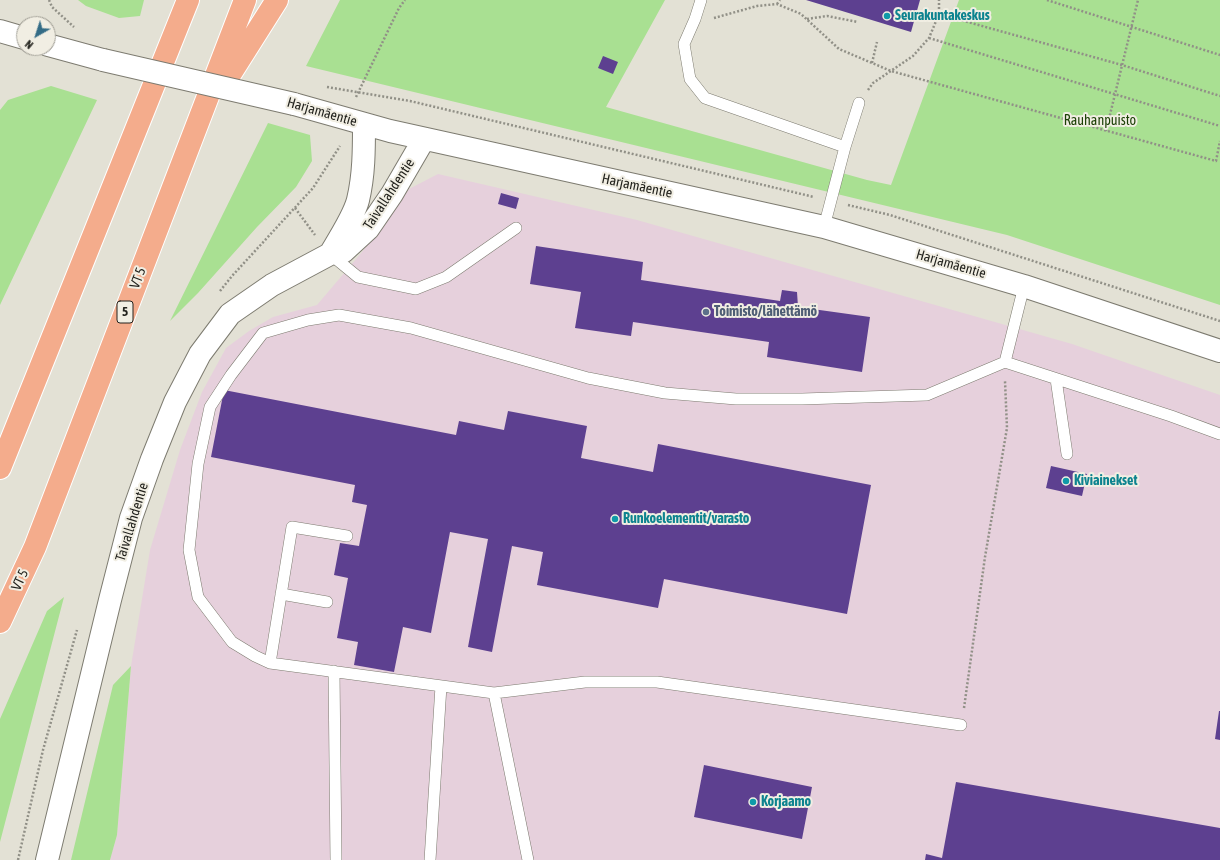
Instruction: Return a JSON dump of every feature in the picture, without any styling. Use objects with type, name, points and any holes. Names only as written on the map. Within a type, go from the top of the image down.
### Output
[{"type":"highway","points":[[0,468],[188,0]]},
{"type":"highway","name":"VT 5","points":[[0,622],[35,547],[245,0]]},
{"type":"highway","points":[[194,133],[277,0]]},
{"type":"street","points":[[0,31],[16,36]]},
{"type":"street","name":"Harjamäentie","points":[[56,47],[103,60],[294,104],[424,139],[824,227],[1024,286],[1220,351]]},
{"type":"street","name":"Taivallahdentie","points":[[330,254],[345,229],[358,201],[364,166],[364,124]]},
{"type":"street","name":"Taivallahdentie","points":[[48,860],[131,518],[175,402],[200,354],[230,314],[272,285],[330,254],[343,252],[368,229],[392,194],[424,139]]},
{"type":"lane","points":[[701,0],[695,20],[684,44],[690,79],[706,98],[845,146]]},
{"type":"lane","points":[[824,227],[845,146],[859,103]]},
{"type":"lane","points":[[330,254],[358,277],[416,289],[446,278],[516,228]]},
{"type":"lane","points":[[1005,362],[1024,286]]},
{"type":"lane","points":[[961,725],[657,682],[585,682],[494,693],[270,663],[232,642],[198,597],[189,550],[198,464],[210,407],[231,375],[263,333],[308,320],[340,315],[469,340],[588,378],[664,393],[736,399],[802,399],[927,395],[1005,362],[1171,416],[1220,434]]},
{"type":"lane","points":[[1056,379],[1068,454]]},
{"type":"lane","points":[[270,663],[292,527],[347,536]]},
{"type":"lane","points":[[281,594],[327,602]]},
{"type":"lane","points":[[334,672],[336,860]]},
{"type":"lane","points":[[430,860],[441,686]]},
{"type":"lane","points":[[494,693],[528,860]]},
{"type":"path","points":[[49,0],[52,7],[72,26],[79,29]]},
{"type":"path","points":[[357,93],[399,8],[405,0]]},
{"type":"path","points":[[777,4],[780,0]]},
{"type":"path","points":[[859,103],[873,83],[913,56],[928,38],[939,14],[939,0]]},
{"type":"path","points":[[1047,0],[1220,55]]},
{"type":"path","points":[[1106,131],[1138,0]]},
{"type":"path","points":[[695,20],[717,17],[757,6],[777,4],[801,14],[839,49],[890,71],[1216,161],[1220,141]]},
{"type":"path","points":[[939,14],[1122,65],[1220,96]]},
{"type":"path","points":[[807,19],[827,16],[858,22]]},
{"type":"path","points":[[928,38],[1220,126]]},
{"type":"path","points":[[872,63],[877,42]]},
{"type":"path","points":[[295,208],[330,254]]},
{"type":"path","points":[[961,725],[985,557],[1007,428],[1005,362]]},
{"type":"shaded area","points":[[438,174],[637,220],[1072,344],[1220,395],[1220,860],[110,860],[117,835],[131,666],[150,550],[180,450],[202,392],[226,348],[249,331],[273,317],[317,305],[362,252],[409,189]]},
{"type":"green space","points":[[78,0],[144,0],[140,16],[119,18],[86,6]]},
{"type":"green space","name":"Rauhanpuisto","points":[[340,0],[665,0],[606,107],[867,180],[891,185],[959,0],[1220,0],[1220,305],[1007,235],[306,66]]},
{"type":"green space","points":[[51,86],[97,100],[0,305],[0,110],[8,100]]},
{"type":"green space","points":[[268,123],[310,135],[312,161],[296,187],[257,227],[198,293],[170,321]]},
{"type":"green space","points":[[64,597],[0,842],[0,719],[47,611]]},
{"type":"green space","points":[[131,666],[117,835],[110,860],[71,860],[113,685]]},
{"type":"building","name":"Seurakuntakeskus","points":[[806,0],[920,0],[911,32]]},
{"type":"building","points":[[603,56],[618,62],[613,74],[598,68]]},
{"type":"building","points":[[501,193],[519,198],[516,209],[498,204]]},
{"type":"building","name":"Toimisto/lähettämö","points":[[536,246],[643,262],[641,280],[780,301],[782,290],[797,292],[798,307],[870,317],[862,372],[767,357],[769,342],[633,322],[631,336],[575,328],[581,292],[530,284]]},
{"type":"building","name":"Runkoelementit/varasto","points":[[224,390],[456,435],[459,421],[504,430],[508,411],[587,426],[581,458],[653,472],[658,444],[871,485],[847,614],[664,579],[658,608],[537,585],[543,552],[512,546],[492,652],[468,647],[488,539],[450,532],[431,633],[403,627],[394,672],[354,665],[358,642],[337,638],[348,578],[334,575],[340,543],[359,546],[367,505],[352,502],[355,485],[211,457]]},
{"type":"building","name":"Kiviainekset","points":[[1051,466],[1087,474],[1082,496],[1046,488]]},
{"type":"building","points":[[1220,711],[1220,740],[1215,739]]},
{"type":"building","name":"Korjaamo","points":[[704,765],[812,787],[802,839],[694,817]]},
{"type":"building","points":[[956,782],[1220,828],[1220,860],[925,860],[926,854],[942,858]]},
{"type":"place","name":"Seurakuntakeskus","points":[[887,16]]},
{"type":"place","name":"Toimisto/lähettämö","points":[[706,312]]},
{"type":"place","name":"Kiviainekset","points":[[1066,481]]},
{"type":"place","name":"Runkoelementit/varasto","points":[[615,519]]},
{"type":"place","name":"Korjaamo","points":[[753,802]]}]
